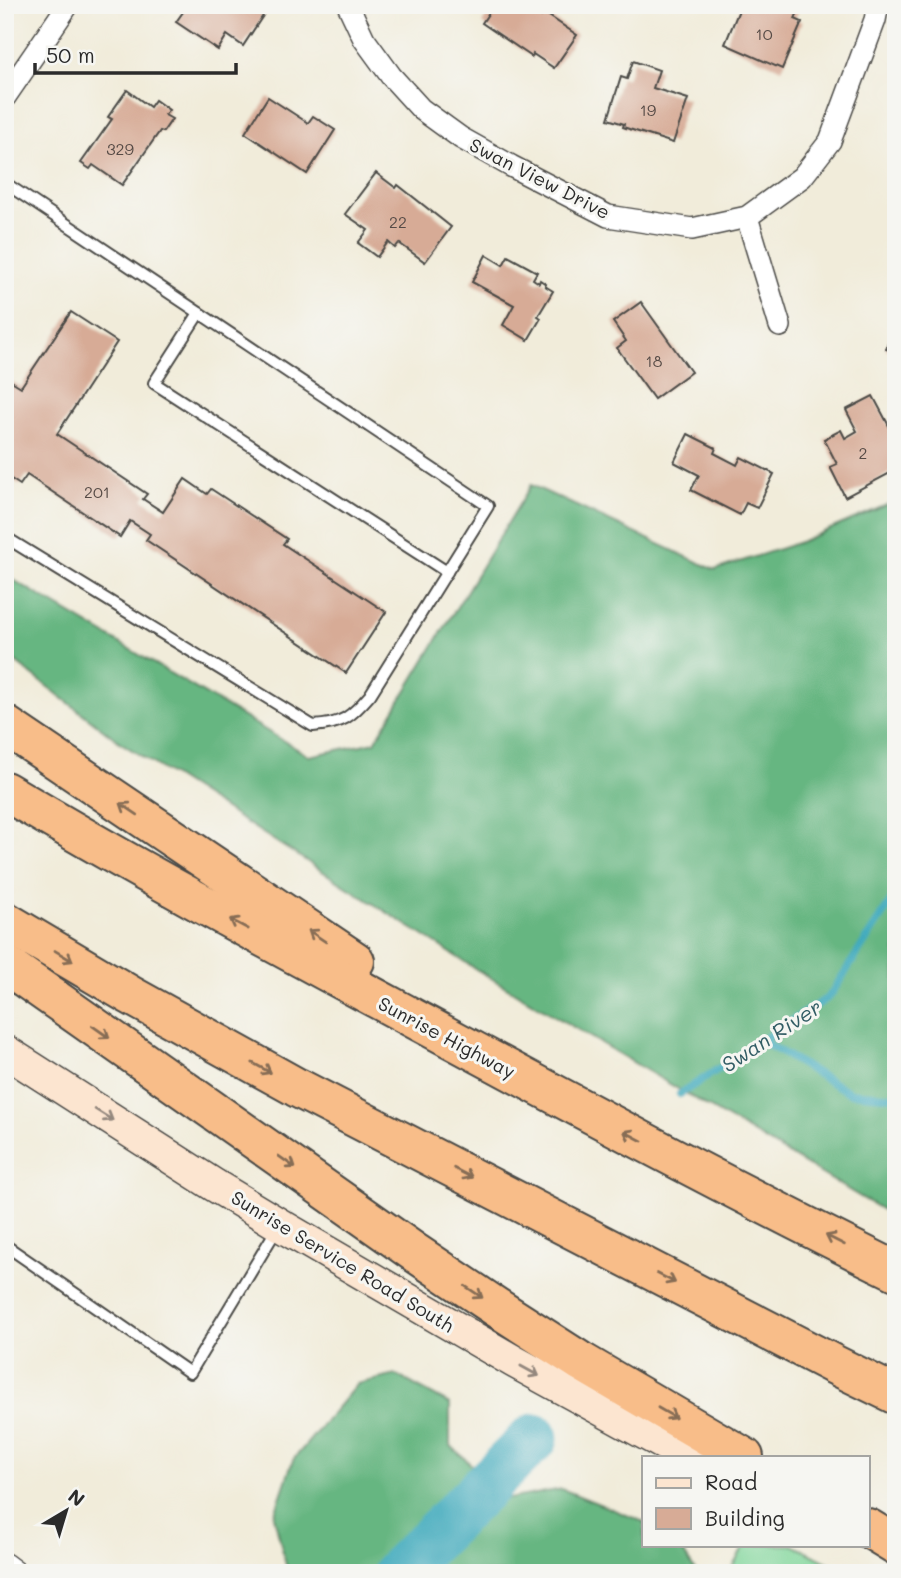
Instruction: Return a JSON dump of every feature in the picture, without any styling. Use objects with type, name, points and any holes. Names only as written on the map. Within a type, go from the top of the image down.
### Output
[{"type":"highway","points":[[5,725],[372,973],[514,1073]]},
{"type":"highway","name":"Sunrise Highway","points":[[5,791],[228,918],[514,1073],[896,1271]]},
{"type":"highway","points":[[5,921],[130,995],[296,1087],[896,1395]]},
{"type":"highway","points":[[5,964],[496,1307],[580,1361],[742,1456]]},
{"type":"highway","points":[[870,1529],[896,1545]]},
{"type":"main road","name":"Sunrise Service Road South","points":[[5,1051],[280,1225],[513,1361],[686,1456]]},
{"type":"main road","points":[[861,1546],[896,1563]]},
{"type":"street","points":[[5,97],[68,5]]},
{"type":"street","name":"Swan View Drive","points":[[348,5],[364,38],[391,76],[421,109],[461,138],[608,216],[692,229],[747,217],[802,177],[830,141],[875,20],[878,5]]},
{"type":"street","points":[[747,217],[780,326]]},
{"type":"street","points":[[5,1564],[17,1573]]},
{"type":"lane","points":[[5,183],[488,506],[370,695],[359,708],[330,725],[313,726],[5,537]]},
{"type":"lane","points":[[199,313],[154,383],[447,572]]},
{"type":"lane","points":[[5,1245],[190,1373],[280,1225]]},
{"type":"green space","points":[[531,485],[715,570],[800,542],[896,501],[896,1218],[479,971],[121,743],[5,654],[5,575],[309,756],[375,742]]},
{"type":"green space","points":[[396,1375],[450,1404],[450,1445],[508,1499],[562,1489],[642,1521],[642,1546],[679,1546],[697,1573],[288,1573],[274,1516],[293,1460],[357,1384]]},
{"type":"green space","points":[[744,1546],[795,1546],[849,1573],[729,1573]]},
{"type":"building","points":[[188,5],[270,5],[243,46],[227,35],[218,50],[176,22]]},
{"type":"building","points":[[494,5],[519,5],[523,8],[524,5],[541,16],[543,12],[577,35],[554,68],[533,54],[532,57],[482,23]]},
{"type":"building","points":[[741,5],[801,5],[795,19],[802,22],[782,69],[725,44]]},
{"type":"building","points":[[633,61],[659,70],[653,88],[688,99],[673,143],[623,127],[624,124],[608,119],[621,77],[627,79]]},
{"type":"building","points":[[127,90],[150,107],[155,100],[169,110],[165,115],[172,119],[163,132],[160,131],[122,185],[93,165],[90,169],[81,163],[112,119],[108,117]]},
{"type":"building","points":[[268,97],[308,123],[313,116],[335,130],[307,174],[245,133]]},
{"type":"building","points":[[376,173],[396,188],[398,185],[451,227],[425,262],[399,243],[395,248],[388,242],[377,257],[358,243],[368,230],[345,214]]},
{"type":"building","points":[[486,255],[503,265],[508,256],[537,272],[533,279],[539,283],[540,280],[553,291],[528,340],[503,325],[514,305],[472,282]]},
{"type":"building","points":[[641,302],[691,372],[654,399],[617,348],[626,341],[613,322]]},
{"type":"building","points":[[71,312],[117,342],[57,434],[147,494],[143,499],[163,512],[185,479],[207,494],[211,489],[287,539],[283,544],[386,612],[346,673],[146,540],[150,534],[130,521],[120,537],[27,475],[20,485],[5,475],[5,377],[21,387]]},
{"type":"building","points":[[896,322],[896,352],[886,349]]},
{"type":"building","points":[[873,396],[896,439],[896,470],[845,497],[830,467],[837,464],[824,439],[841,430],[845,438],[857,431],[846,410]]},
{"type":"building","points":[[688,434],[716,448],[714,453],[737,465],[741,457],[774,474],[757,508],[746,503],[740,515],[691,490],[699,475],[674,462]]},
{"type":"waterway","name":"Swan River","points":[[680,1094],[829,997],[896,894]]},
{"type":"waterway","points":[[762,1041],[850,1093],[896,1097]]},
{"type":"waterway","name":"Swan River","points":[[397,1573],[534,1438]]}]
